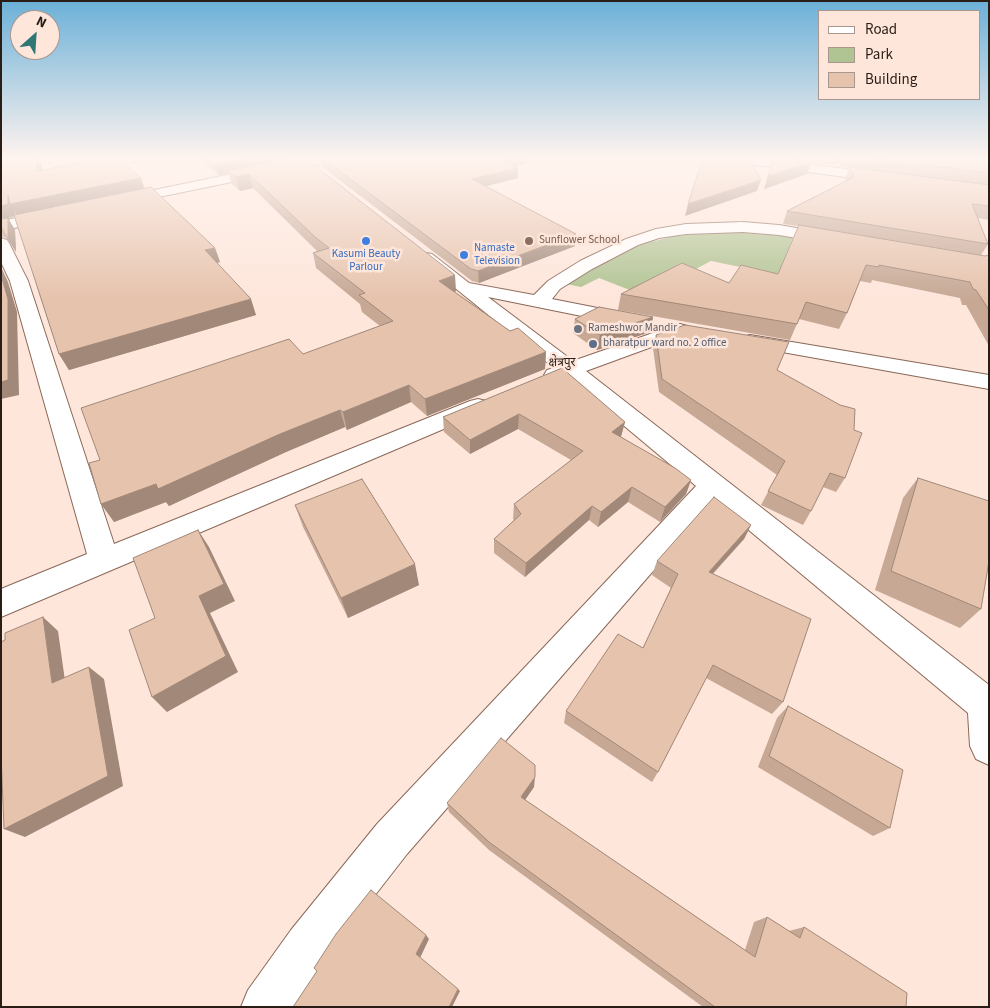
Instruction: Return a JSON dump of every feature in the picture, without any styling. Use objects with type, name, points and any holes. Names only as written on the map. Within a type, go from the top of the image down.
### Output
[{"type":"street","points":[[1,226],[68,212]]},
{"type":"street","points":[[538,302],[554,285],[586,265],[626,245],[656,234],[710,227],[743,227],[779,230],[845,242]]},
{"type":"street","points":[[1,243],[19,281],[104,560]]},
{"type":"street","points":[[408,244],[569,369],[987,707],[989,746]]},
{"type":"street","points":[[463,287],[690,331],[569,369],[532,384]]},
{"type":"street","points":[[729,338],[989,382]]},
{"type":"street","points":[[1,602],[496,399]]},
{"type":"street","points":[[265,1007],[307,946],[392,839],[713,485]]},
{"type":"green space","points":[[735,230],[793,237],[779,275],[711,261],[645,296],[599,278],[581,287],[566,284],[629,247],[675,236]]},
{"type":"building","points":[[63,205],[170,205],[215,248],[205,250],[251,299],[59,354],[14,215]]},
{"type":"building","points":[[282,205],[365,205],[455,275],[439,281],[510,331],[518,328],[546,352],[425,399],[409,385],[343,412],[340,410],[280,434],[158,489],[156,484],[101,504],[89,463],[100,460],[81,408],[289,339],[303,354],[393,321],[359,295],[365,293],[313,253],[329,248]]},
{"type":"building","points":[[385,205],[521,205],[576,234],[478,271],[471,269]]},
{"type":"building","points":[[799,205],[972,205],[988,244],[787,211]]},
{"type":"building","points":[[8,218],[8,239],[1,227],[1,219]]},
{"type":"building","points":[[799,225],[985,256],[989,255],[989,310],[970,282],[879,265],[879,267],[866,265],[847,313],[806,302],[797,324],[621,294],[682,263],[729,283],[741,265],[778,274]]},
{"type":"building","points":[[1,275],[8,299],[8,380],[1,382]]},
{"type":"building","points":[[599,307],[653,317],[600,335],[575,319]]},
{"type":"building","points":[[685,325],[789,342],[777,370],[840,405],[855,409],[854,430],[862,433],[845,478],[830,473],[811,511],[768,491],[785,461],[662,379],[656,335]]},
{"type":"building","points":[[562,368],[625,422],[612,432],[675,468],[691,480],[665,507],[632,487],[601,512],[592,506],[526,563],[494,539],[521,514],[514,504],[583,451],[519,414],[470,440],[443,417]]},
{"type":"building","points":[[918,478],[989,501],[989,561],[981,609],[891,571]]},
{"type":"building","points":[[362,479],[415,564],[341,598],[295,505]]},
{"type":"building","points":[[714,497],[751,525],[709,572],[811,619],[783,702],[713,665],[658,772],[566,711],[618,634],[643,648],[678,574],[657,561]]},
{"type":"building","points":[[198,530],[224,584],[199,596],[226,656],[152,697],[129,630],[155,618],[133,558]]},
{"type":"building","points":[[43,617],[52,683],[89,667],[108,776],[4,829],[1,753],[1,642],[5,640],[5,633]]},
{"type":"building","points":[[788,706],[903,770],[890,828],[769,756]]},
{"type":"building","points":[[501,738],[535,765],[535,777],[521,797],[755,957],[767,917],[800,938],[804,927],[907,993],[906,1007],[715,1007],[489,842],[447,803]]},
{"type":"building","points":[[371,890],[426,935],[416,954],[458,989],[449,1007],[293,1007],[317,971],[314,968],[336,934]]},
{"type":"place","name":"Kasumi Beauty Parlour","points":[[366,241]]},
{"type":"place","name":"Sunflower School","points":[[529,241]]},
{"type":"place","name":"Namaste Television","points":[[464,255]]},
{"type":"place","name":"Rameshwor Mandir","points":[[578,329]]},
{"type":"place","name":"bharatpur ward no. 2 office","points":[[593,344]]},
{"type":"district","name":"क्षेत्रपुर","points":[[562,363]]}]
